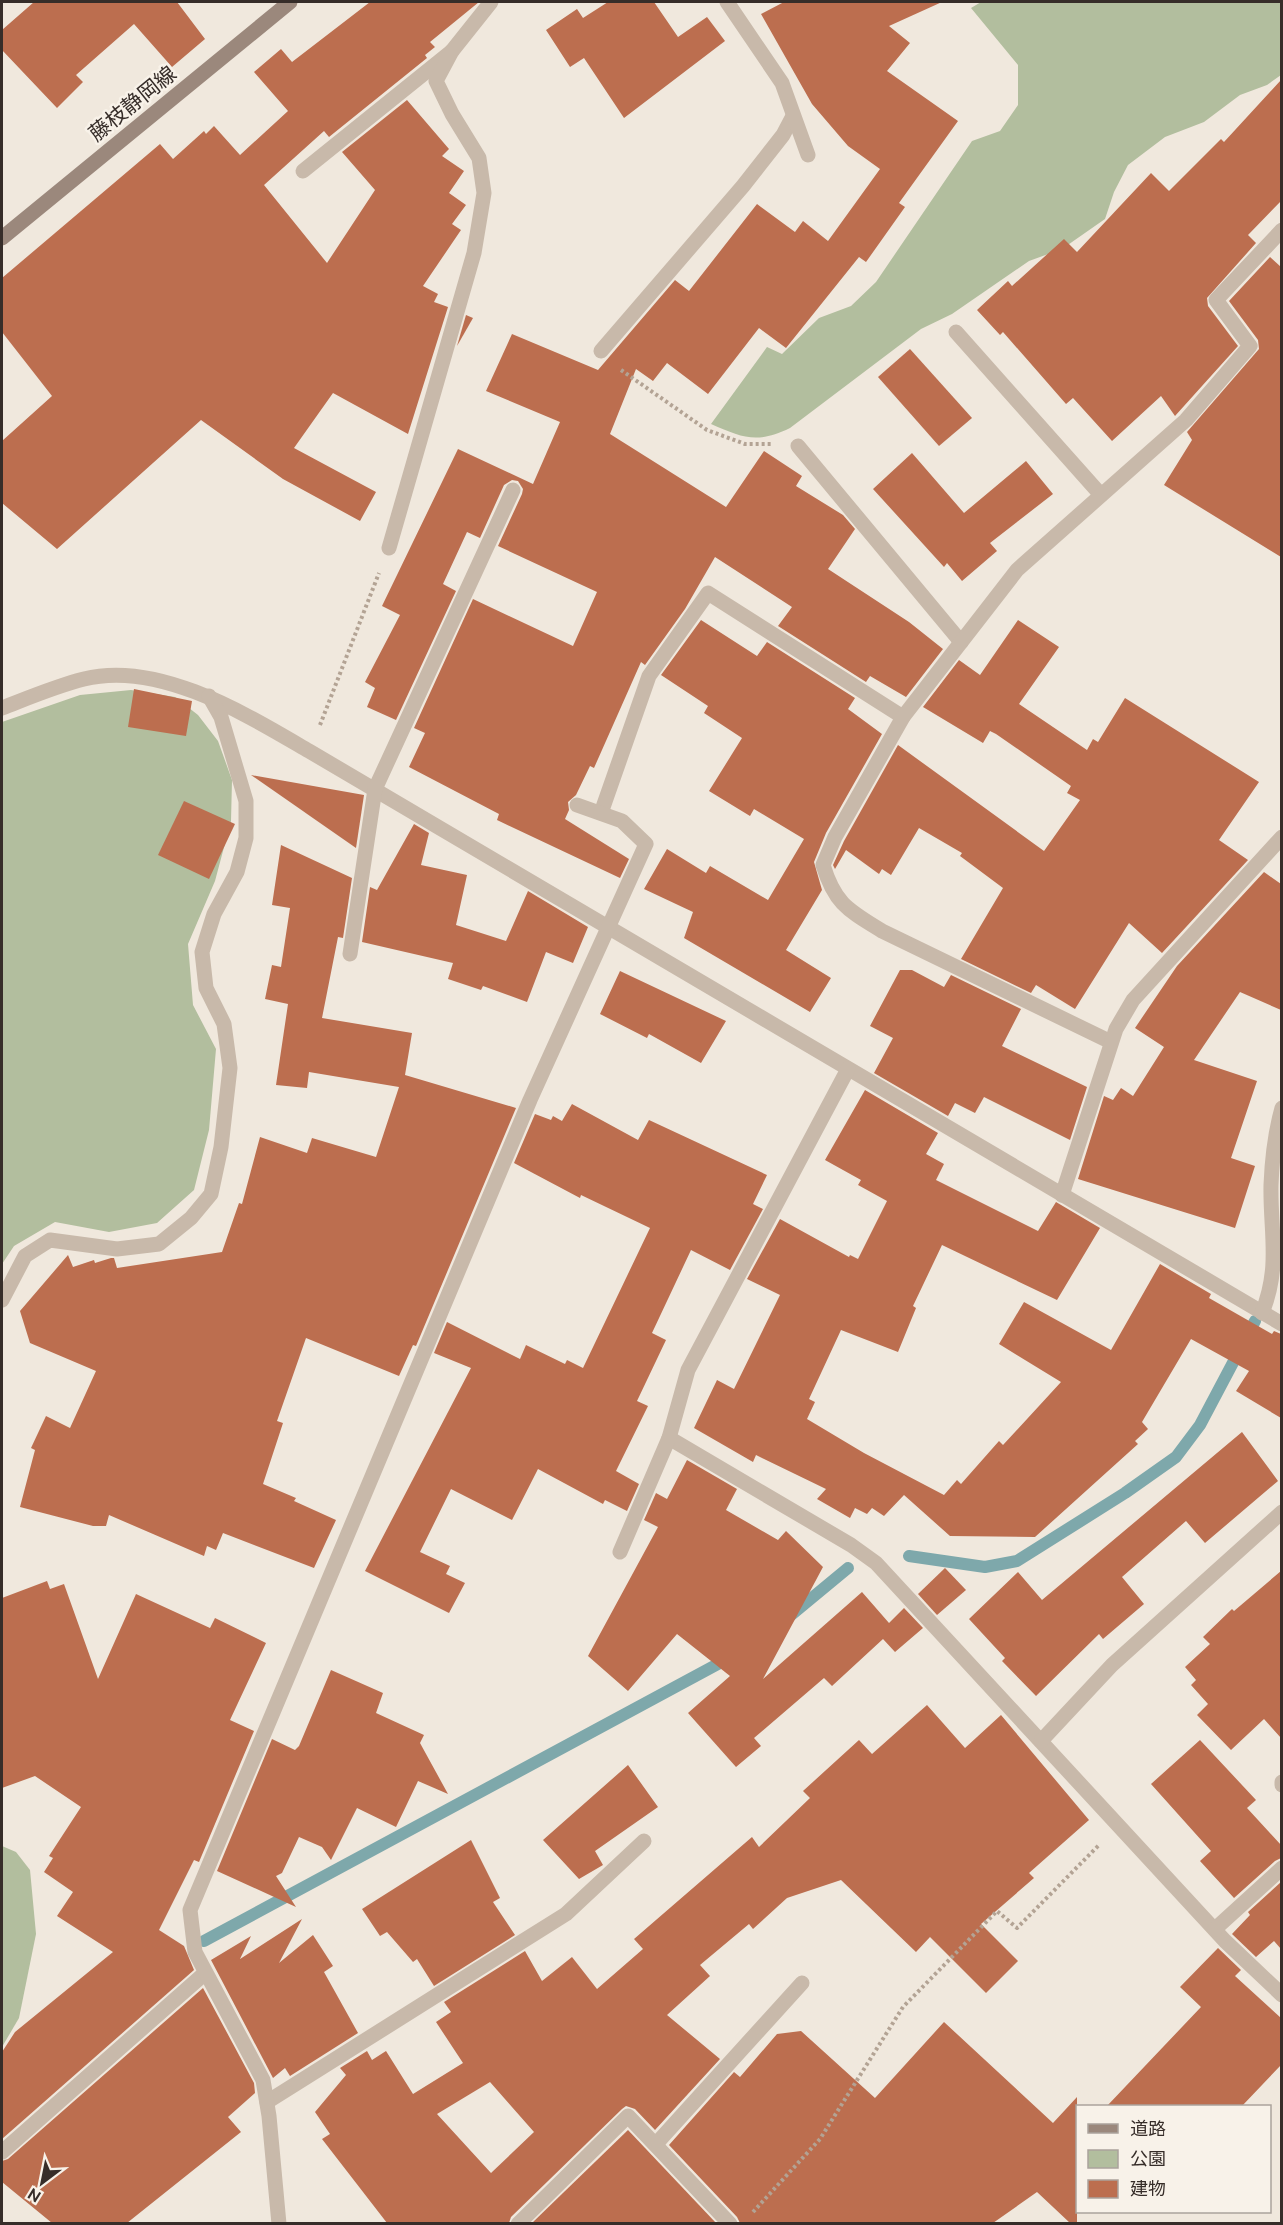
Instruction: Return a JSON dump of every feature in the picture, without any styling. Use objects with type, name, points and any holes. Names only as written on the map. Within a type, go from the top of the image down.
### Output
[{"type":"main road","name":"藤枝静岡線","points":[[2,238],[290,2]]},
{"type":"street","points":[[727,2],[782,83],[808,155]]},
{"type":"street","points":[[389,548],[474,254],[484,193],[479,158],[452,114],[436,81],[452,51],[484,4]]},
{"type":"street","points":[[303,171],[452,51]]},
{"type":"street","points":[[601,351],[742,186],[783,135],[793,116]]},
{"type":"street","points":[[1111,1042],[882,931],[853,913],[831,891],[823,865],[834,837],[903,717],[1017,570],[1186,420],[1250,346],[1216,300],[1281,230]]},
{"type":"street","points":[[956,332],[1101,495]]},
{"type":"street","points":[[798,446],[962,642]]},
{"type":"street","points":[[350,954],[375,789],[513,490]]},
{"type":"street","points":[[601,813],[649,676],[708,593],[903,717]]},
{"type":"street","points":[[2,708],[85,678],[142,676],[209,696],[375,789],[1281,1324]]},
{"type":"street","points":[[2,1300],[25,1256],[50,1240],[117,1249],[159,1244],[191,1218],[211,1194],[221,1147],[230,1068],[224,1024],[206,988],[202,952],[214,914],[237,872],[246,838],[246,801],[221,717],[209,696]]},
{"type":"street","points":[[279,2223],[263,2080],[204,1974],[195,1952],[190,1910],[202,1875],[349,1534],[530,1100],[646,844],[622,821],[577,805]]},
{"type":"street","points":[[1062,1195],[1111,1042],[1133,1000],[1281,837]]},
{"type":"street","points":[[620,1552],[669,1438],[688,1370],[848,1069]]},
{"type":"street","points":[[1262,1313],[1269,1295],[1275,1250],[1271,1186],[1281,1108]]},
{"type":"street","points":[[669,1438],[851,1545],[876,1563],[1215,1929],[1281,1995]]},
{"type":"street","points":[[1041,1741],[1112,1665],[1281,1512]]},
{"type":"street","points":[[267,2102],[566,1914],[644,1841]]},
{"type":"street","points":[[1215,1929],[1281,1868]]},
{"type":"street","points":[[2,2152],[204,1974]]},
{"type":"street","points":[[656,2144],[802,1983]]},
{"type":"street","points":[[518,2223],[628,2116],[730,2223]]},
{"type":"path","points":[[601,351],[628,377],[707,430],[745,444],[798,446]]},
{"type":"path","points":[[309,751],[389,548]]},
{"type":"path","points":[[750,2215],[820,2139],[903,2007],[997,1911],[1017,1928],[1118,1825]]},
{"type":"green space","points":[[981,2],[1281,2],[1281,75],[1267,85],[1240,95],[1204,122],[1165,137],[1128,165],[1114,192],[1105,219],[1062,249],[1029,261],[952,314],[921,329],[790,428],[768,436],[750,437],[732,433],[711,424],[767,347],[782,354],[819,318],[851,306],[876,282],[972,141],[1000,131],[1018,105],[1018,65],[971,8]]},
{"type":"green space","points":[[131,690],[175,697],[198,715],[218,741],[232,780],[231,821],[215,881],[188,944],[193,1005],[216,1049],[209,1130],[194,1190],[157,1223],[109,1232],[55,1222],[14,1246],[2,1264],[2,722],[80,695]]},
{"type":"green space","points":[[2,1846],[16,1852],[30,1870],[36,1934],[19,2018],[2,2047]]},
{"type":"building","points":[[34,2],[177,2],[205,39],[172,67],[134,24],[76,75],[83,82],[57,108],[2,50],[2,30]]},
{"type":"building","points":[[370,2],[479,2],[430,42],[435,47],[425,55],[427,58],[329,137],[324,131],[264,185],[327,263],[375,190],[342,152],[407,100],[449,149],[442,156],[464,171],[449,193],[466,205],[452,224],[461,230],[423,286],[438,294],[434,302],[448,307],[408,434],[333,393],[294,448],[376,492],[360,521],[283,479],[201,420],[57,549],[2,503],[2,441],[52,396],[2,332],[2,278],[160,144],[173,159],[204,131],[206,134],[214,126],[240,155],[288,111],[254,72],[281,49],[292,62]]},
{"type":"building","points":[[608,2],[654,2],[678,37],[707,17],[725,41],[624,118],[584,58],[570,67],[546,30],[577,9],[583,18]]},
{"type":"building","points":[[784,2],[942,2],[889,26],[910,43],[887,71],[958,121],[899,203],[905,207],[866,262],[859,257],[786,348],[759,328],[708,394],[667,363],[653,381],[636,369],[610,434],[726,507],[764,451],[802,476],[796,486],[843,515],[855,529],[828,569],[909,622],[943,649],[906,697],[870,676],[866,682],[778,626],[792,607],[715,557],[685,609],[645,665],[641,662],[594,768],[590,766],[576,795],[568,802],[569,810],[565,819],[629,859],[620,878],[497,820],[499,814],[409,767],[425,733],[414,728],[473,599],[573,646],[597,592],[498,546],[522,494],[523,489],[518,481],[512,480],[504,485],[480,538],[467,532],[443,584],[456,591],[396,720],[367,707],[375,688],[365,682],[400,615],[382,606],[458,449],[533,484],[560,422],[486,391],[512,334],[598,370],[675,280],[689,291],[757,204],[795,232],[803,221],[828,241],[880,169],[848,146],[812,104],[761,14]]},
{"type":"building","points":[[1281,80],[1281,201],[1248,235],[1256,243],[1207,298],[1208,306],[1238,346],[1175,416],[1161,396],[1112,441],[1073,398],[1066,404],[1003,332],[1000,335],[977,310],[1008,281],[1012,286],[1064,239],[1077,252],[1151,173],[1169,191],[1221,139],[1224,142]]},
{"type":"building","points":[[1270,257],[1281,267],[1281,557],[1164,485],[1192,440],[1187,432],[1259,349],[1258,340],[1229,301]]},
{"type":"building","points":[[466,315],[473,318],[457,346]]},
{"type":"building","points":[[910,349],[972,418],[939,446],[878,377]]},
{"type":"building","points":[[912,453],[964,513],[1026,461],[1053,494],[990,543],[997,551],[962,581],[947,563],[944,567],[873,489]]},
{"type":"building","points":[[701,620],[757,656],[767,642],[855,698],[848,709],[882,734],[826,833],[814,862],[822,890],[786,950],[831,978],[810,1012],[684,938],[693,912],[644,889],[667,849],[706,873],[710,866],[768,900],[804,839],[754,809],[750,816],[709,791],[742,738],[704,713],[708,706],[661,675]]},
{"type":"building","points":[[1018,620],[1059,647],[1019,704],[1087,750],[1093,739],[1098,742],[1125,698],[1259,782],[1219,840],[1248,860],[1162,953],[1129,923],[1075,1009],[1036,985],[1031,993],[961,959],[1003,888],[960,856],[962,853],[919,828],[891,875],[882,869],[879,874],[846,850],[835,869],[833,865],[898,745],[1044,851],[1080,800],[1067,793],[1071,786],[996,734],[990,731],[983,743],[923,707],[959,660],[980,675]]},
{"type":"building","points":[[134,689],[192,701],[186,736],[128,727]]},
{"type":"building","points":[[251,775],[364,795],[356,848]]},
{"type":"building","points":[[184,801],[235,824],[209,879],[158,855]]},
{"type":"building","points":[[414,824],[429,833],[421,865],[467,875],[456,925],[506,941],[528,891],[588,927],[573,963],[546,952],[527,1002],[483,986],[481,990],[448,979],[453,963],[362,942],[370,887],[377,890]]},
{"type":"building","points":[[281,845],[352,878],[343,938],[338,937],[322,1018],[412,1033],[405,1075],[516,1108],[416,1346],[413,1345],[399,1376],[306,1338],[277,1421],[283,1423],[263,1484],[296,1498],[294,1501],[336,1520],[314,1568],[223,1533],[216,1550],[207,1546],[204,1556],[109,1515],[106,1526],[93,1526],[20,1507],[35,1450],[31,1448],[46,1416],[70,1428],[96,1371],[30,1343],[20,1311],[68,1255],[73,1267],[94,1260],[95,1263],[114,1258],[117,1268],[222,1252],[239,1203],[242,1204],[260,1137],[307,1153],[312,1138],[376,1157],[399,1087],[309,1072],[307,1088],[276,1085],[288,1004],[265,999],[272,965],[281,967],[290,908],[272,905]]},
{"type":"building","points":[[1264,872],[1281,884],[1281,1010],[1240,992],[1194,1060],[1257,1081],[1231,1158],[1255,1166],[1235,1228],[1078,1179],[1104,1096],[1113,1100],[1121,1088],[1133,1096],[1164,1047],[1135,1028],[1177,966]]},
{"type":"building","points":[[900,970],[912,970],[944,987],[951,975],[1021,1009],[1002,1046],[1087,1087],[1070,1140],[984,1097],[975,1113],[955,1103],[948,1116],[874,1073],[893,1038],[870,1026]]},
{"type":"building","points":[[620,971],[726,1021],[701,1063],[649,1034],[647,1038],[600,1014]]},
{"type":"building","points":[[865,1090],[938,1133],[926,1154],[944,1164],[936,1180],[1038,1231],[1056,1202],[1100,1228],[1057,1300],[942,1245],[913,1306],[916,1308],[898,1352],[841,1330],[809,1399],[815,1402],[807,1419],[864,1453],[944,1495],[957,1480],[961,1484],[999,1441],[1003,1445],[1061,1382],[999,1344],[1024,1302],[1111,1350],[1160,1264],[1211,1294],[1209,1298],[1272,1334],[1274,1331],[1281,1334],[1281,1418],[1236,1391],[1249,1371],[1191,1339],[1142,1422],[1148,1429],[1135,1441],[1138,1444],[1035,1537],[950,1536],[904,1495],[884,1516],[872,1508],[867,1514],[855,1508],[850,1518],[817,1499],[826,1489],[756,1455],[753,1462],[694,1428],[717,1380],[734,1389],[780,1295],[747,1279],[780,1219],[849,1257],[850,1255],[858,1259],[887,1201],[858,1185],[861,1180],[825,1160]]},
{"type":"building","points":[[572,1104],[638,1140],[649,1120],[767,1175],[753,1204],[763,1209],[730,1270],[691,1250],[652,1333],[666,1340],[637,1401],[648,1406],[616,1471],[639,1484],[627,1511],[605,1500],[603,1504],[538,1469],[512,1520],[451,1489],[420,1552],[450,1566],[446,1574],[465,1583],[449,1613],[365,1571],[471,1368],[434,1353],[447,1322],[520,1359],[526,1345],[565,1364],[567,1360],[583,1368],[650,1228],[581,1195],[580,1198],[514,1163],[535,1114],[551,1120],[553,1116],[562,1121]]},
{"type":"building","points":[[1242,1432],[1278,1481],[1205,1543],[1186,1521],[1122,1577],[1144,1604],[1103,1639],[1099,1634],[1036,1696],[1002,1661],[1005,1658],[969,1619],[1018,1572],[1042,1600]]},
{"type":"building","points":[[687,1460],[737,1489],[726,1510],[778,1540],[786,1531],[823,1567],[763,1679],[862,1592],[889,1623],[904,1608],[923,1628],[895,1652],[883,1639],[832,1686],[824,1678],[754,1738],[761,1746],[736,1767],[688,1713],[730,1676],[677,1634],[628,1691],[588,1656],[658,1527],[644,1520],[656,1493],[667,1499]]},
{"type":"building","points":[[945,1568],[966,1590],[937,1615],[918,1594]]},
{"type":"building","points":[[1281,1571],[1281,1738],[1264,1719],[1231,1750],[1197,1715],[1208,1704],[1191,1685],[1196,1680],[1185,1667],[1210,1644],[1203,1637],[1232,1609],[1234,1611]]},
{"type":"building","points":[[47,1581],[50,1589],[64,1584],[98,1679],[136,1594],[210,1628],[215,1618],[266,1643],[230,1720],[254,1731],[199,1862],[194,1860],[159,1930],[184,1946],[194,1970],[2,2139],[2,2052],[15,2032],[113,1952],[57,1916],[73,1892],[44,1872],[53,1858],[49,1856],[81,1807],[35,1776],[2,1788],[2,1598]]},
{"type":"building","points":[[331,1670],[383,1693],[376,1713],[424,1735],[420,1743],[448,1794],[418,1781],[396,1827],[357,1808],[331,1860],[322,1847],[299,1837],[282,1873],[276,1876],[296,1907],[217,1871],[272,1739],[295,1750],[299,1746]]},
{"type":"building","points":[[927,1705],[965,1748],[1001,1715],[1089,1820],[1029,1873],[1034,1878],[981,1924],[1018,1961],[986,1993],[930,1937],[916,1952],[841,1880],[787,1898],[753,1929],[749,1924],[700,1965],[710,1976],[667,2015],[720,2059],[655,2130],[635,2109],[626,2106],[511,2217],[509,2223],[387,2223],[322,2139],[330,2134],[315,2112],[346,2075],[340,2068],[367,2051],[372,2060],[386,2051],[413,2094],[463,2063],[436,2022],[451,2012],[444,2002],[525,1951],[542,1981],[572,1957],[597,1989],[643,1949],[634,1939],[752,1837],[759,1847],[810,1798],[803,1791],[859,1740],[872,1754]],"holes":[[[490,2082],[534,2132],[491,2173],[437,2114]]]},
{"type":"building","points":[[1200,1740],[1256,1800],[1247,1808],[1281,1845],[1281,1858],[1234,1898],[1200,1861],[1211,1851],[1151,1784]]},
{"type":"building","points":[[628,1765],[658,1807],[595,1851],[603,1865],[579,1879],[543,1840]]},
{"type":"building","points":[[471,1840],[500,1898],[493,1902],[515,1935],[434,1986],[417,1959],[413,1962],[387,1932],[380,1936],[362,1909]]},
{"type":"building","points":[[1281,1882],[1281,1949],[1274,1941],[1256,1957],[1232,1934],[1250,1915],[1248,1912]]},
{"type":"building","points":[[302,1919],[279,1963],[313,1935],[333,1966],[324,1972],[358,2033],[290,2076],[285,2068],[273,2078],[211,1960],[251,1936],[240,1959]]},
{"type":"building","points":[[1218,1948],[1241,1970],[1235,1976],[1281,2018],[1281,2065],[1243,2105],[1108,2105],[1201,2007],[1180,1987]]},
{"type":"building","points":[[203,1988],[254,2083],[255,2093],[228,2117],[241,2132],[127,2223],[52,2223],[2,2182],[2,2161],[8,2159]]},
{"type":"building","points":[[944,2022],[1053,2123],[1077,2097],[1077,2223],[1070,2223],[1037,2192],[993,2223],[740,2223],[737,2217],[669,2145],[734,2072],[740,2077],[777,2034],[801,2031],[875,2098]]},
{"type":"building","points":[[628,2130],[716,2223],[532,2223]]},
{"type":"waterway","points":[[909,1556],[985,1567],[1017,1561],[1125,1493],[1176,1457],[1200,1425],[1255,1321]]},
{"type":"waterway","points":[[790,1616],[848,1568]]},
{"type":"waterway","points":[[204,1941],[729,1658]]}]
